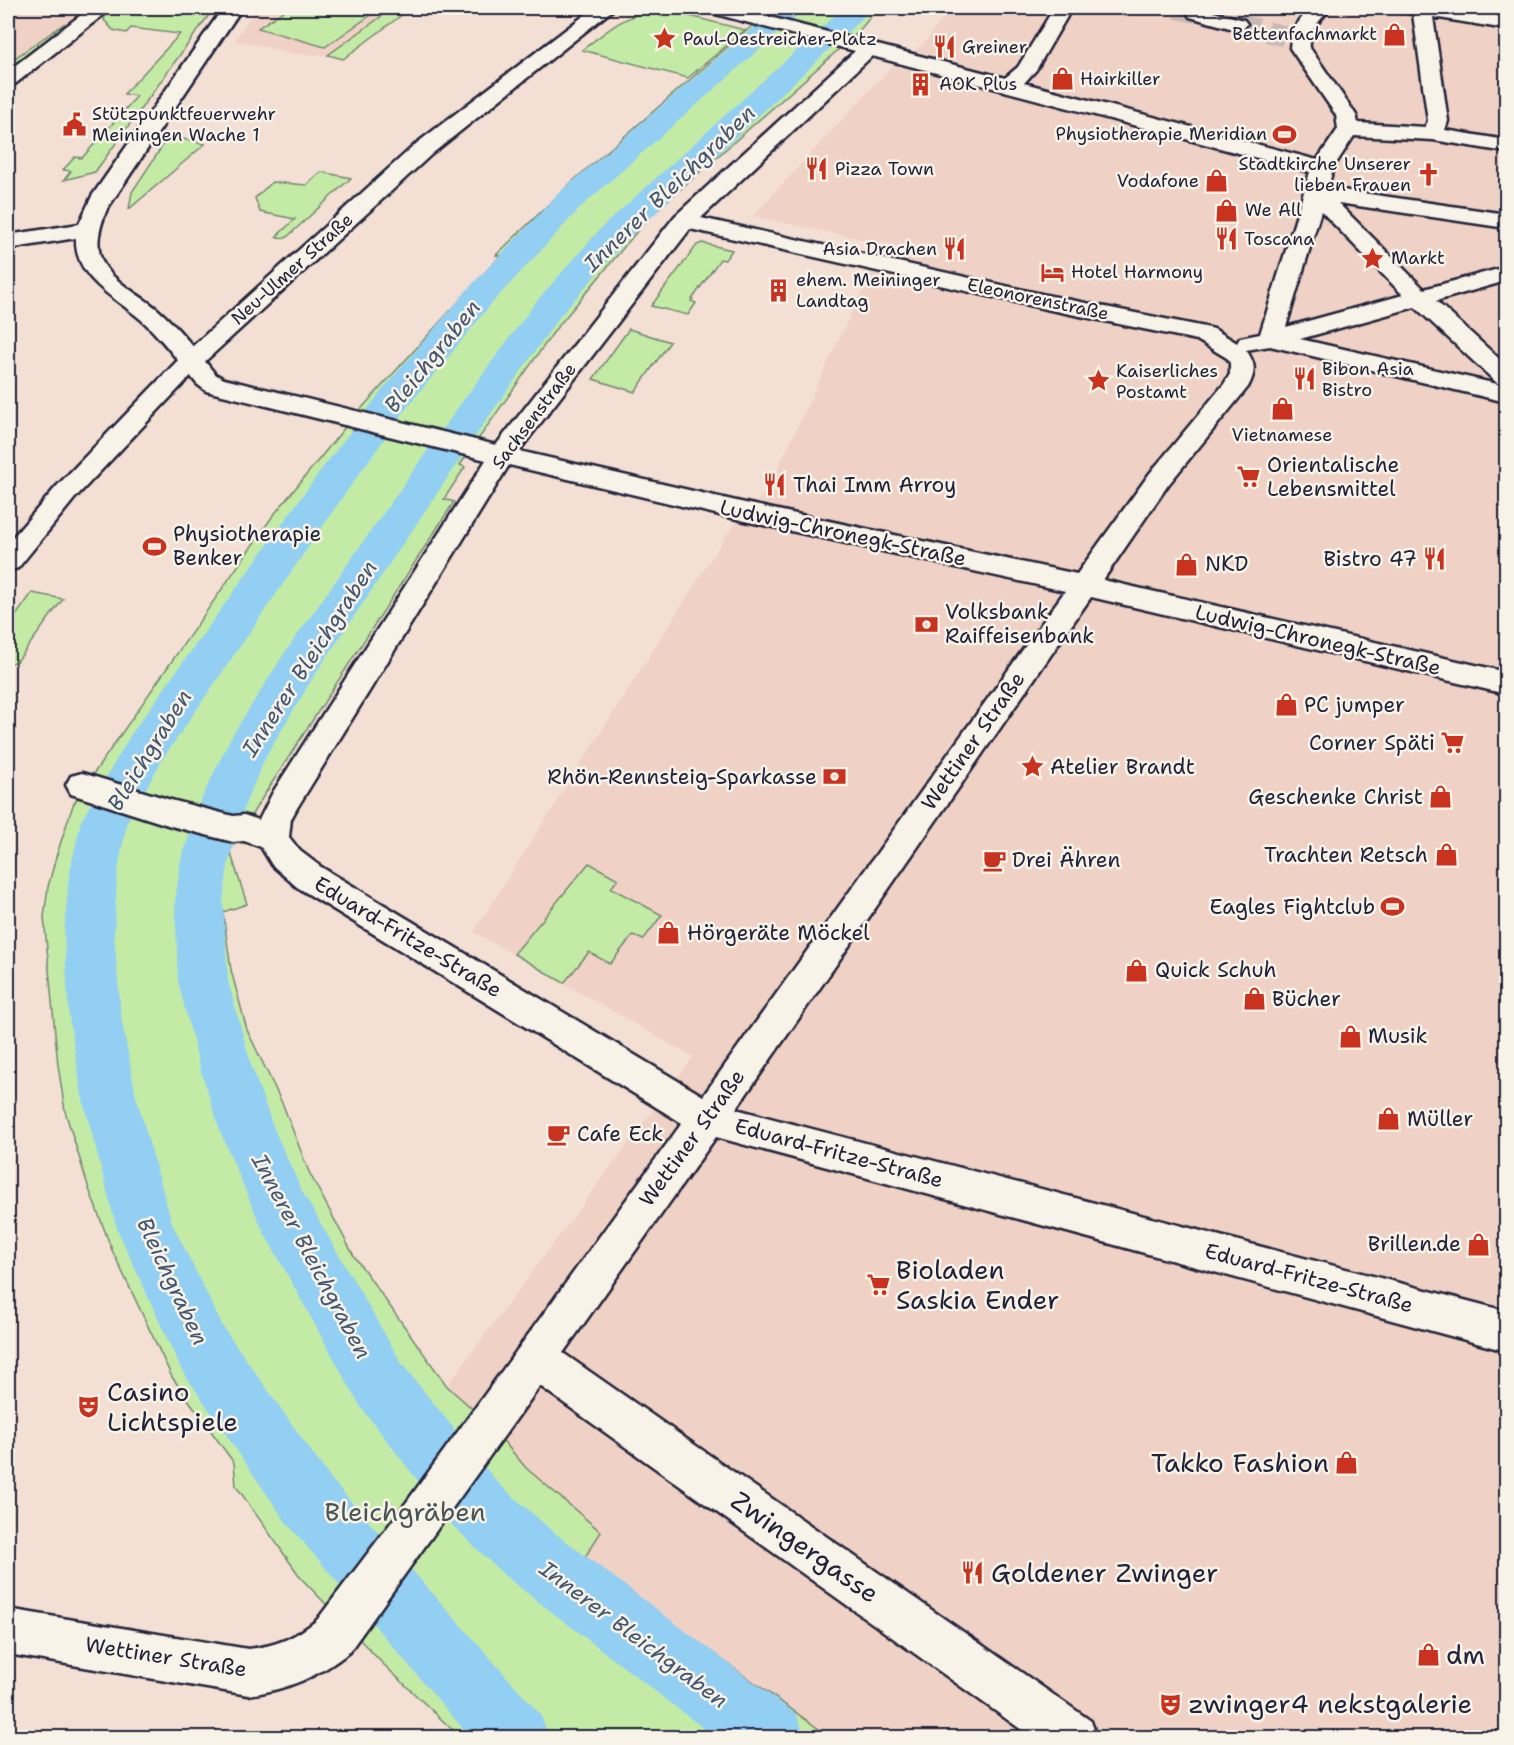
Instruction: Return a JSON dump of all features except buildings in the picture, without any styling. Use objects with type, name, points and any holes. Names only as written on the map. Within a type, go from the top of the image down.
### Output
[{"type":"street","points":[[8,80],[47,51],[71,28],[102,8]]},
{"type":"street","points":[[8,242],[89,229],[92,216],[103,196],[231,8]]},
{"type":"street","name":"Neu-Ulmer Straße","points":[[8,561],[66,492],[192,360],[425,148],[605,8]]},
{"type":"street","points":[[715,8],[1322,168]]},
{"type":"street","points":[[1009,86],[1026,70],[1063,8]]},
{"type":"street","points":[[1320,8],[1291,38],[1300,48],[1347,122]]},
{"type":"street","points":[[1436,127],[1415,9],[1506,23]]},
{"type":"street","points":[[1197,13],[1237,24]]},
{"type":"street","name":"Sachsenstraße","points":[[273,838],[274,819],[284,801],[489,451],[683,222],[860,45]]},
{"type":"street","points":[[1347,122],[1436,127],[1506,146]]},
{"type":"street","points":[[1249,350],[1316,193],[1322,168],[1347,122]]},
{"type":"street","points":[[1316,193],[1506,221]]},
{"type":"street","points":[[1316,193],[1419,298],[1506,378]]},
{"type":"street","name":"Eleonorenstraße","points":[[683,222],[1046,302],[1205,334],[1249,350]]},
{"type":"street","name":"Ludwig-Chronegk-Straße","points":[[89,229],[88,254],[103,277],[150,315],[192,360],[206,379],[215,385],[342,418],[745,512],[1083,585],[1506,683]]},
{"type":"street","points":[[1249,350],[1506,274]]},
{"type":"street","points":[[1249,350],[1506,394]]},
{"type":"street","name":"Wettiner Straße","points":[[8,1632],[248,1672],[270,1670],[291,1664],[317,1650],[333,1636],[489,1424],[1159,479],[1235,387],[1242,374],[1249,350]]},
{"type":"street","points":[[82,785],[160,809],[233,829],[244,828],[273,838]]},
{"type":"street","name":"Eduard-Fritze-Straße","points":[[273,838],[278,849],[291,864],[309,877],[707,1118],[1490,1326]]},
{"type":"street","name":"Zwingergasse","points":[[535,1358],[1074,1737]]},
{"type":"shaded area","points":[[8,8],[88,8],[8,63]]},
{"type":"shaded area","points":[[256,8],[393,8],[328,55],[295,54],[235,40]]},
{"type":"shaded area","points":[[953,8],[1293,8],[1303,10],[1305,8],[1506,8],[1506,1737],[830,1737],[583,1560],[447,1386],[693,1057],[474,932],[727,534],[767,491],[872,270],[917,251],[753,216],[893,65],[921,46]]},
{"type":"green space","points":[[115,8],[214,8],[95,172],[64,180],[71,171],[63,170],[75,157],[82,158],[137,96],[124,94],[180,34],[131,28],[126,33],[113,30],[104,20],[106,14]]},
{"type":"green space","points":[[288,8],[381,8],[325,47],[258,28]]},
{"type":"green space","points":[[393,8],[411,8],[343,59],[328,55]]},
{"type":"green space","name":"Bleichgräben","points":[[767,8],[878,8],[858,32],[649,217],[555,330],[460,465],[465,467],[444,499],[454,502],[230,851],[247,904],[223,912],[231,970],[247,1030],[283,1105],[309,1172],[354,1256],[447,1386],[489,1424],[526,1468],[601,1532],[583,1560],[830,1737],[460,1737],[383,1664],[301,1578],[236,1486],[234,1463],[172,1377],[112,1250],[89,1189],[65,1111],[58,1065],[44,917],[48,887],[73,805],[85,786],[272,517],[351,420],[500,256],[496,255],[574,180],[770,11]]},
{"type":"green space","name":"Paul-Oestreicher-Platz","points":[[658,11],[678,13],[745,30],[688,78],[582,50],[626,19]]},
{"type":"green space","points":[[65,23],[42,48],[8,72],[8,63]]},
{"type":"green space","points":[[169,136],[205,144],[129,209],[132,192]]},
{"type":"green space","points":[[321,172],[351,178],[286,238],[276,237],[295,219],[260,212],[255,198],[272,182],[306,185]]},
{"type":"green space","points":[[702,243],[732,250],[725,260],[720,259],[691,301],[696,303],[688,315],[651,306],[697,245]]},
{"type":"green space","points":[[629,329],[670,342],[635,392],[593,379]]},
{"type":"green space","points":[[32,593],[63,599],[16,663],[8,662],[8,627]]},
{"type":"green space","points":[[589,863],[618,879],[611,888],[662,915],[643,940],[633,935],[610,964],[589,952],[564,983],[514,954]]},
{"type":"waterway","name":"Bleichgraben","points":[[516,1738],[308,1500],[202,1348],[145,1229],[109,1096],[95,1016],[89,934],[93,876],[104,821],[146,748],[335,479],[396,397],[480,296],[571,199],[792,8]]},
{"type":"waterway","name":"Innerer Bleichgraben","points":[[772,1738],[528,1553],[475,1504],[381,1385],[282,1210],[247,1131],[226,1068],[203,981],[199,901],[205,860],[223,802],[247,749],[299,665],[472,414],[548,309],[613,235],[859,8]]},
{"type":"tunnel","points":[[1176,8],[1197,13]]},
{"type":"tunnel","points":[[1237,24],[1284,36]]},
{"type":"place","name":"Bettenfachmarkt","points":[[1395,34]]},
{"type":"place","name":"Paul-Oestreicher-Platz","points":[[665,39]]},
{"type":"place","name":"Greiner","points":[[944,47]]},
{"type":"place","name":"Hairkiller","points":[[1062,79]]},
{"type":"place","name":"AOK Plus","points":[[921,84]]},
{"type":"place","name":"Stützpunktfeuerwehr Meiningen Wache 1","points":[[74,124]]},
{"type":"place","name":"Physiotherapie Meridian","points":[[1285,134]]},
{"type":"place","name":"Pizza Town","points":[[817,169]]},
{"type":"place","name":"Stadtkirche Unserer lieben Frauen","points":[[1429,174]]},
{"type":"place","name":"Vodafone","points":[[1217,181]]},
{"type":"place","name":"We All","points":[[1227,210]]},
{"type":"place","name":"Toscana","points":[[1226,239]]},
{"type":"place","name":"Asia Drachen","points":[[955,249]]},
{"type":"place","name":"Markt","points":[[1373,258]]},
{"type":"place","name":"Hotel Harmony","points":[[1053,272]]},
{"type":"place","name":"ehem. Meininger Landtag","points":[[778,290]]},
{"type":"place","name":"Bibon Asia Bistro","points":[[1304,379]]},
{"type":"place","name":"Kaiserliches Postamt","points":[[1098,381]]},
{"type":"place","name":"Vietnamese","points":[[1282,409]]},
{"type":"place","name":"Orientalische Lebensmittel","points":[[1249,477]]},
{"type":"place","name":"Thai Imm Arroy","points":[[775,485]]},
{"type":"place","name":"Physiotherapie Benker","points":[[155,546]]},
{"type":"place","name":"Bistro 47","points":[[1435,559]]},
{"type":"place","name":"NKD","points":[[1187,564]]},
{"type":"place","name":"Volksbank Raiffeisenbank","points":[[927,624]]},
{"type":"place","name":"PC jumper","points":[[1286,705]]},
{"type":"place","name":"Corner Späti","points":[[1453,743]]},
{"type":"place","name":"Atelier Brandt","points":[[1032,767]]},
{"type":"place","name":"Rhön-Rennsteig-Sparkasse","points":[[835,777]]},
{"type":"place","name":"Geschenke Christ","points":[[1441,797]]},
{"type":"place","name":"Trachten Retsch","points":[[1446,855]]},
{"type":"place","name":"Drei Ähren","points":[[994,860]]},
{"type":"place","name":"Eagles Fightclub","points":[[1393,907]]},
{"type":"place","name":"Hörgeräte Möckel","points":[[669,933]]},
{"type":"place","name":"Quick Schuh","points":[[1137,970]]},
{"type":"place","name":"Bücher","points":[[1254,999]]},
{"type":"place","name":"Musik","points":[[1350,1036]]},
{"type":"place","name":"Müller","points":[[1389,1119]]},
{"type":"place","name":"Cafe Eck","points":[[559,1134]]},
{"type":"place","name":"Brillen.de","points":[[1479,1244]]},
{"type":"place","name":"Bioladen Saskia Ender","points":[[878,1285]]},
{"type":"place","name":"Casino Lichtspiele","points":[[89,1407]]},
{"type":"place","name":"Takko Fashion","points":[[1347,1463]]},
{"type":"place","name":"Goldener Zwinger","points":[[973,1573]]},
{"type":"place","name":"dm","points":[[1428,1655]]},
{"type":"place","name":"zwinger4 nekstgalerie","points":[[1170,1704]]}]
